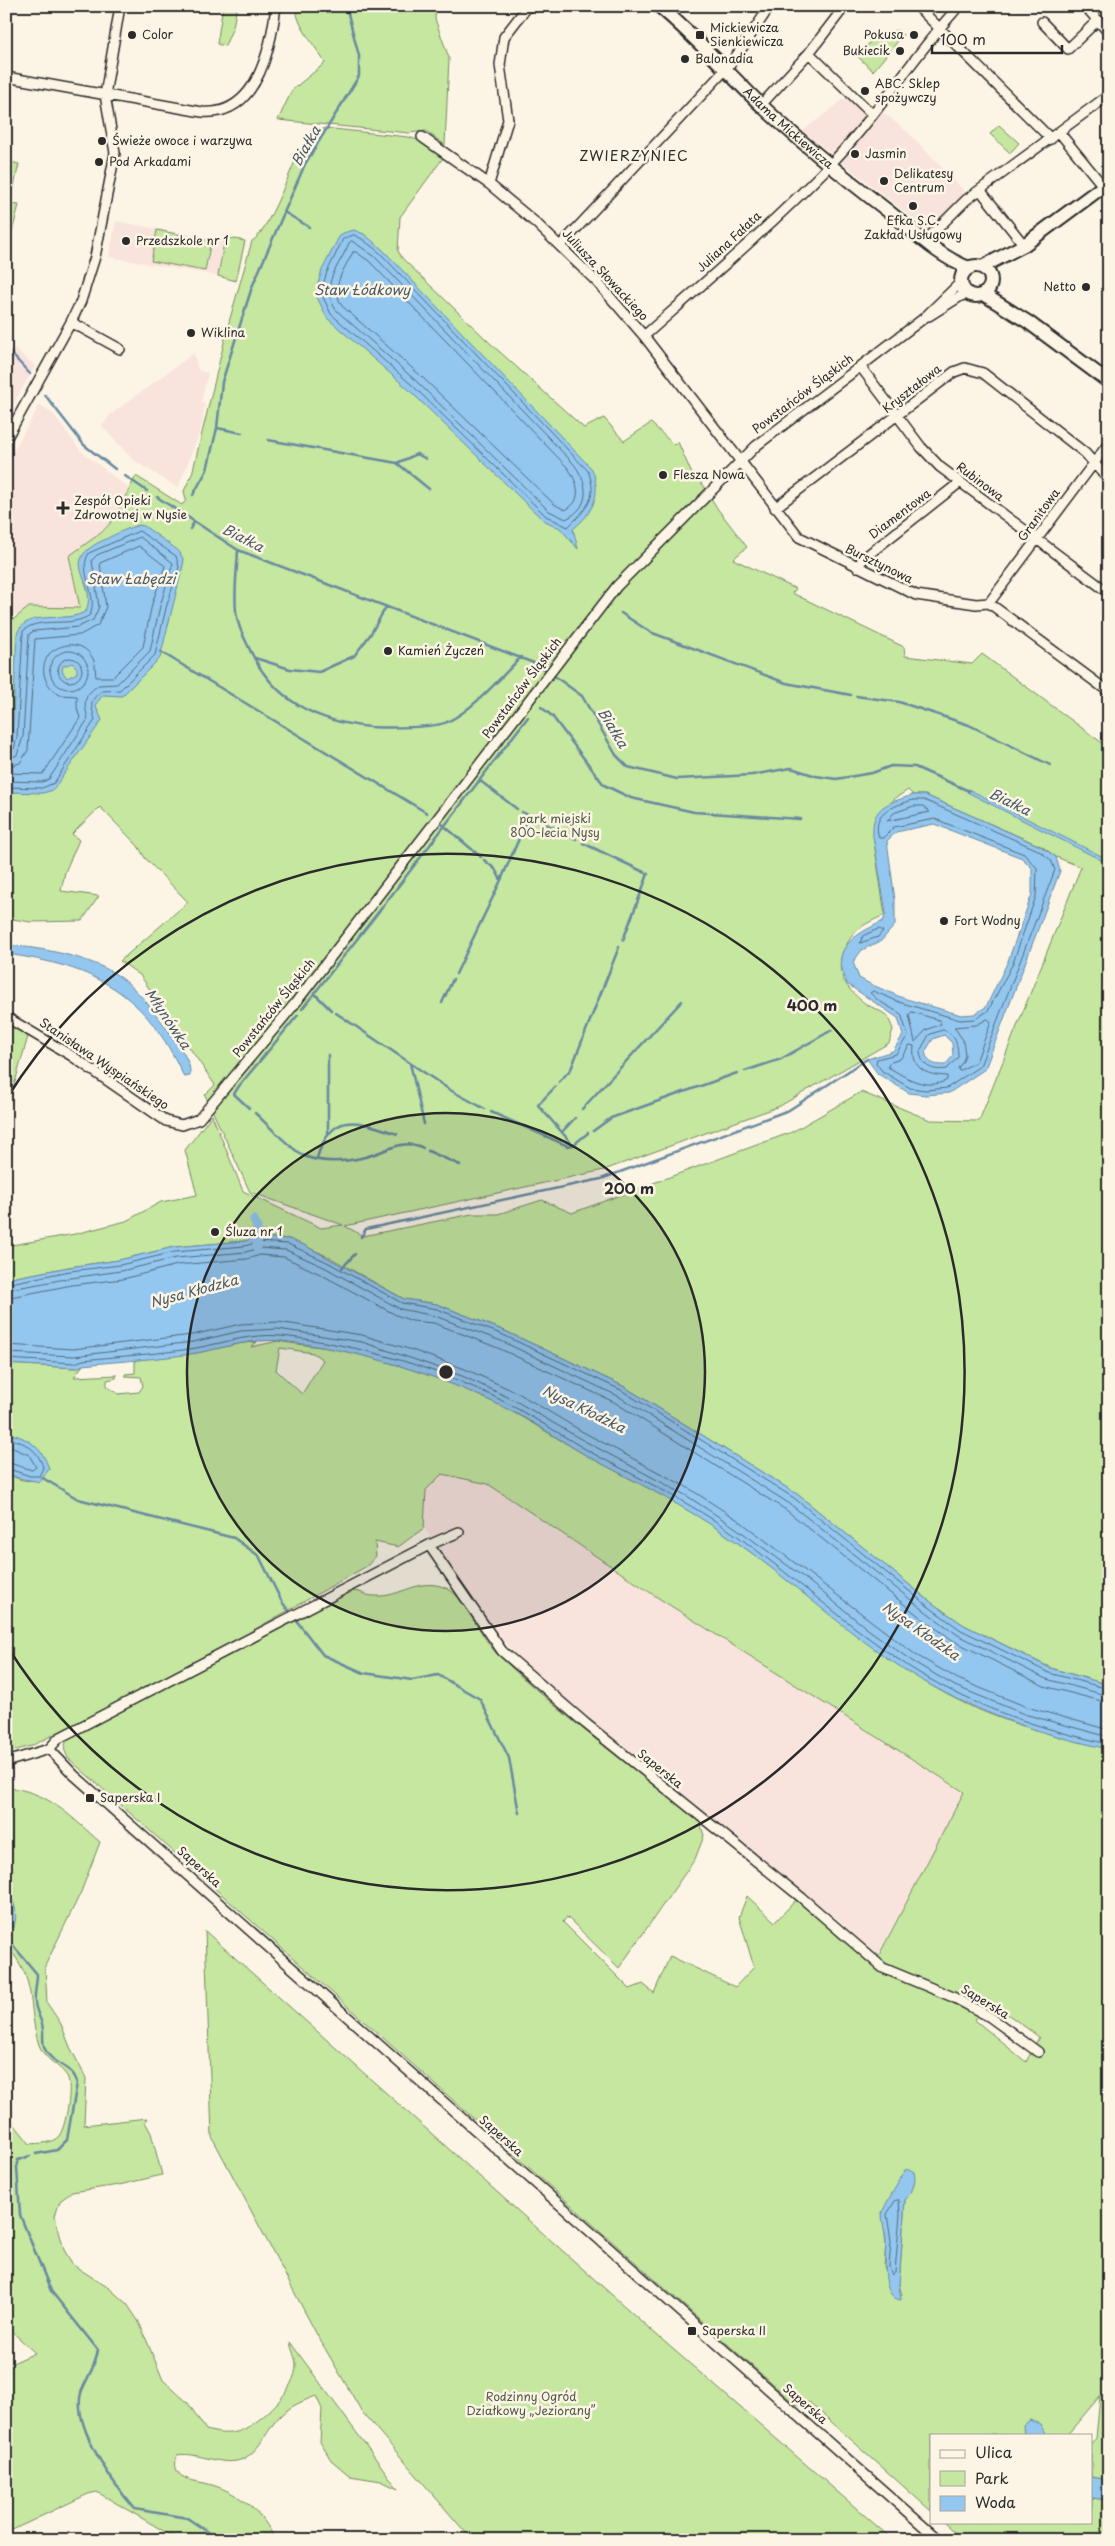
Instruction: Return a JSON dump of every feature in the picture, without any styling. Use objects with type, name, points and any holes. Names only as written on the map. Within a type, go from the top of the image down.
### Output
[{"type":"street","points":[[6,439],[71,322],[81,301],[95,257],[112,179],[115,153],[105,95],[120,6]]},
{"type":"street","points":[[6,76],[202,112],[225,110],[242,99],[251,89],[259,75],[267,51],[276,6]]},
{"type":"street","points":[[489,184],[508,120],[500,65],[504,37],[528,6]]},
{"type":"street","name":"Adama Mickiewicza","points":[[659,6],[761,105],[830,165],[925,241],[960,264],[964,276]]},
{"type":"street","points":[[561,245],[726,69],[770,6]]},
{"type":"street","points":[[761,105],[809,53],[845,6]]},
{"type":"street","points":[[916,6],[1051,139]]},
{"type":"street","name":"Juliana Fałata","points":[[644,336],[830,165],[938,28],[959,6]]},
{"type":"street","points":[[1085,6],[1109,33]]},
{"type":"street","points":[[1042,22],[1068,49],[1098,20]]},
{"type":"street","points":[[809,53],[872,114]]},
{"type":"street","points":[[925,241],[966,200],[981,191],[1109,95]]},
{"type":"street","points":[[1059,132],[1106,184],[1024,245],[964,276],[964,289],[969,294],[983,294],[1028,322],[1109,382]]},
{"type":"street","name":"Juliusza Słowackiego","points":[[422,137],[489,184],[561,245],[644,336],[740,462]]},
{"type":"street","points":[[981,191],[1024,245]]},
{"type":"street","points":[[983,294],[991,281],[1024,245]]},
{"type":"street","points":[[982,267],[996,290],[1028,322]]},
{"type":"street","name":"Powstańców Śląskich","points":[[190,1124],[208,1110],[292,1006],[617,586],[740,462],[773,432],[924,318],[964,276]]},
{"type":"street","name":"Powstańców Śląskich","points":[[924,318],[935,314],[961,296],[969,294]]},
{"type":"street","points":[[71,322],[120,349]]},
{"type":"street","name":"Rubinowa","points":[[860,366],[928,456],[959,483],[1109,593]]},
{"type":"street","name":"Kryształowa","points":[[775,508],[954,372],[965,368],[977,370],[1085,452],[1109,480]]},
{"type":"street","name":"Granitowa","points":[[990,602],[1109,443]]},
{"type":"street","name":"Bursztynowa","points":[[740,462],[790,529],[804,541],[916,595],[976,604],[990,602]]},
{"type":"street","name":"Diamentowa","points":[[857,567],[864,558],[959,483]]},
{"type":"street","points":[[990,602],[1109,692]]},
{"type":"street","name":"Stanisława Wyspiańskiego","points":[[6,1017],[72,1056],[166,1121],[174,1124],[190,1124]]},
{"type":"street","points":[[6,1762],[49,1749],[60,1738],[428,1545],[459,1532]]},
{"type":"street","name":"Saperska","points":[[428,1545],[502,1651],[584,1723],[802,1898],[882,1968],[953,1997],[975,2009],[1038,2052]]},
{"type":"street","name":"Saperska","points":[[49,1749],[74,1775],[939,2540]]},
{"type":"shaded area","points":[[847,96],[864,112],[874,105],[910,134],[973,200],[936,237],[803,131]]},
{"type":"shaded area","points":[[116,221],[223,241],[218,276],[109,257]]},
{"type":"shaded area","points":[[6,341],[35,366],[6,417]]},
{"type":"shaded area","points":[[194,353],[198,370],[208,373],[201,403],[205,404],[201,429],[178,488],[133,460],[102,426],[111,414]]},
{"type":"shaded area","name":"Zespół Opieki Zdrowotnej w Nysie","points":[[40,404],[54,415],[80,450],[128,488],[113,520],[69,562],[80,608],[29,607],[19,615],[6,614],[6,464]]},
{"type":"shaded area","points":[[442,1474],[488,1484],[660,1599],[964,1793],[877,1957],[840,1921],[605,1733],[521,1661],[499,1636],[424,1528],[426,1490]]},
{"type":"green space","points":[[223,6],[237,6],[233,27],[225,46],[217,44]]},
{"type":"green space","points":[[296,6],[436,6],[435,19],[449,58],[445,145],[426,131],[409,133],[278,120],[292,90],[325,63],[299,21]]},
{"type":"green space","points":[[897,30],[903,35],[873,71],[857,56],[877,35]]},
{"type":"green space","points":[[999,125],[1019,143],[1010,153],[990,134]]},
{"type":"green space","name":"park miejski 800-lecia Nysy","points":[[324,128],[408,137],[418,140],[443,158],[400,217],[398,251],[402,258],[490,343],[584,428],[604,418],[624,441],[651,423],[674,445],[678,442],[691,472],[704,486],[717,508],[747,547],[733,559],[796,589],[792,593],[904,647],[905,656],[972,664],[982,654],[1109,748],[1109,868],[1102,871],[1109,873],[1109,1685],[1051,1668],[964,1625],[932,1603],[797,1494],[623,1386],[505,1331],[437,1304],[404,1299],[329,1257],[289,1239],[257,1237],[245,1241],[174,1247],[119,1260],[6,1279],[6,1246],[75,1234],[126,1221],[161,1202],[197,1195],[185,1150],[212,1115],[243,1191],[321,1228],[343,1225],[250,1192],[205,1095],[215,1085],[140,975],[120,961],[188,902],[145,858],[138,846],[100,807],[72,834],[79,840],[65,872],[61,891],[99,896],[82,921],[31,922],[6,918],[6,625],[29,607],[80,608],[69,556],[102,532],[113,520],[136,476],[182,505],[186,500],[184,491],[192,474],[229,322],[252,241],[258,236],[271,215],[299,152],[307,141],[305,137]],"holes":[[[908,790],[913,795],[925,795],[1043,847],[1056,857],[1081,867],[979,1121],[930,1120],[861,1092],[792,1132],[572,1213],[542,1200],[498,1214],[472,1214],[363,1236],[345,1226],[604,1170],[780,1106],[889,1043],[893,1029],[888,1018],[884,1013],[866,1004],[848,987],[840,967],[843,952],[855,933],[871,921],[885,915],[874,842],[894,799]]]},
{"type":"green space","points":[[6,161],[19,164],[10,204],[19,205],[6,255]]},
{"type":"green space","points":[[157,230],[211,241],[205,271],[151,261]]},
{"type":"green space","points":[[225,237],[245,241],[236,281],[218,276]]},
{"type":"green space","points":[[6,1023],[29,1033],[6,1114]]},
{"type":"green space","points":[[278,1341],[330,1348],[380,1359],[457,1385],[493,1402],[714,1526],[891,1660],[948,1695],[1007,1721],[1109,1749],[1109,1852],[1105,1854],[1109,1870],[1109,2480],[1092,2477],[1092,2444],[1096,2438],[1100,2396],[1068,2434],[930,2434],[930,2510],[809,2402],[796,2405],[68,1758],[64,1749],[67,1739],[99,1723],[95,1714],[31,1746],[6,1753],[6,1472],[11,1476],[29,1481],[40,1478],[49,1469],[33,1445],[22,1438],[6,1433],[6,1364],[76,1368],[83,1365],[74,1377],[117,1375],[116,1378],[107,1380],[107,1386],[118,1394],[139,1392],[143,1386],[141,1377],[125,1376],[125,1374],[135,1373],[135,1360],[195,1353],[242,1343],[257,1342],[251,1347]],"holes":[[[280,1348],[313,1353],[323,1360],[302,1394],[276,1370]],[[442,1474],[488,1484],[660,1599],[964,1792],[878,1957],[869,1963],[845,1939],[796,1900],[775,1922],[747,1896],[739,1917],[754,1967],[735,1987],[670,1956],[654,1993],[643,1984],[630,1989],[563,1922],[567,1917],[619,1968],[695,1859],[704,1836],[700,1822],[572,1720],[498,1655],[455,1594],[438,1585],[428,1584],[384,1596],[371,1596],[356,1591],[346,1592],[254,1640],[250,1632],[367,1566],[376,1556],[375,1542],[398,1547],[424,1528],[426,1490]],[[985,1998],[1039,2037],[1026,2062],[975,2020]],[[905,2170],[912,2191],[905,2200],[899,2285],[902,2295],[894,2297],[884,2267],[886,2243],[882,2212],[897,2189]]]},
{"type":"green space","points":[[6,1788],[33,1793],[46,1799],[68,1814],[100,1842],[81,1892],[45,1966],[47,2003],[61,2024],[86,2078],[84,2125],[147,2118],[145,2122],[151,2133],[162,2175],[119,2185],[72,2192],[60,2201],[55,2216],[64,2250],[73,2265],[109,2288],[127,2304],[139,2322],[163,2380],[188,2403],[206,2430],[223,2433],[240,2431],[249,2427],[276,2404],[290,2385],[294,2375],[296,2362],[290,2342],[398,2489],[381,2481],[350,2476],[331,2460],[320,2442],[322,2409],[316,2396],[284,2412],[256,2449],[245,2458],[229,2462],[194,2455],[177,2455],[176,2468],[179,2474],[188,2479],[209,2484],[232,2493],[241,2499],[264,2521],[275,2540],[179,2540],[97,2492],[88,2494],[6,2533],[6,2366],[35,2353],[6,2326],[6,2114],[30,2144],[45,2143],[56,2139],[62,2131],[64,2124],[68,2106],[69,2081],[60,2068],[48,2059],[39,2045],[28,1982],[16,1958],[6,1945],[6,1924],[14,1927],[6,1889]]},
{"type":"green space","name":"Rodzinny Ogród Działkowy „Jeziorany”","points":[[205,1931],[659,2337],[893,2540],[472,2540],[362,2412],[316,2333],[212,2137]]},
{"type":"green space","points":[[1092,2498],[1109,2500],[1109,2540],[964,2540],[946,2524],[1092,2524]]},
{"type":"water","name":"Staw Łódkowy","points":[[354,230],[364,234],[382,249],[592,469],[595,478],[596,495],[586,516],[573,529],[578,549],[560,528],[543,520],[408,389],[327,318],[317,297],[317,287],[322,270],[339,237],[343,233]]},
{"type":"water","name":"Staw Łabędzi","points":[[135,526],[144,526],[179,551],[184,561],[160,658],[122,696],[103,695],[95,705],[102,720],[53,790],[43,793],[6,792],[6,751],[12,737],[17,634],[22,626],[29,621],[68,617],[86,611],[87,589],[80,563],[83,555],[91,547]],"holes":[[[72,663],[77,668],[77,673],[67,678],[62,671],[63,666]]]},
{"type":"water","points":[[968,789],[1109,860],[1109,864],[967,792]]},
{"type":"water","points":[[913,795],[925,795],[1040,846],[1056,857],[1060,871],[985,1069],[949,1093],[926,1095],[909,1093],[878,1074],[867,1059],[893,1051],[903,1035],[898,1018],[847,984],[841,964],[841,956],[849,942],[862,932],[883,921],[886,913],[873,836],[875,818],[883,807]],"holes":[[[934,824],[1022,858],[1032,868],[1032,894],[1008,961],[986,1007],[974,1014],[961,1015],[903,998],[870,984],[859,978],[853,962],[862,950],[881,941],[895,925],[895,900],[887,841],[896,832]],[[944,1035],[952,1043],[953,1056],[945,1065],[935,1064],[928,1059],[925,1052],[933,1039]]]},
{"type":"water","points":[[6,945],[72,956],[105,968],[119,976],[142,997],[158,1016],[182,1050],[189,1066],[190,1076],[184,1077],[169,1048],[153,1024],[134,1004],[114,988],[66,966],[6,954]]},
{"type":"water","name":"Nysa Kłodzka","points":[[257,1237],[289,1239],[304,1245],[404,1299],[437,1304],[505,1331],[623,1386],[797,1494],[932,1603],[964,1625],[1050,1668],[1109,1685],[1109,1749],[1030,1728],[980,1709],[931,1686],[862,1640],[753,1554],[696,1515],[587,1456],[519,1415],[455,1385],[398,1365],[311,1345],[270,1340],[249,1342],[197,1353],[83,1365],[77,1368],[6,1364],[6,1279],[119,1260],[174,1247],[245,1241]]},
{"type":"water","points":[[6,1433],[21,1437],[39,1449],[49,1469],[40,1482],[18,1478],[6,1472]]},
{"type":"water","points":[[6,1889],[15,1907],[14,1927],[6,1924]]},
{"type":"water","points":[[909,2169],[914,2172],[915,2180],[912,2191],[905,2200],[899,2285],[901,2300],[894,2298],[887,2284],[885,2266],[886,2238],[882,2215],[905,2170]]},
{"type":"water","points":[[1030,2420],[1040,2424],[1045,2434],[1024,2434],[1023,2426]]},
{"type":"water","points":[[1092,2477],[1109,2480],[1109,2500],[1092,2498]]},
{"type":"waterway","name":"Białka","points":[[193,495],[207,470],[217,428],[222,382],[252,287],[305,164],[359,76],[359,56],[346,6]]},
{"type":"waterway","points":[[284,212],[309,227]]},
{"type":"waterway","points":[[6,348],[30,374]]},
{"type":"waterway","points":[[45,395],[84,445],[115,469]]},
{"type":"waterway","points":[[217,428],[242,433]]},
{"type":"waterway","points":[[268,440],[397,463],[417,454],[426,459]]},
{"type":"waterway","points":[[397,463],[429,489]]},
{"type":"waterway","points":[[125,476],[147,491]]},
{"type":"waterway","name":"Białka","points":[[157,497],[238,550],[539,665],[582,696],[616,755],[628,767],[677,779],[752,775],[791,768],[816,776],[836,779],[872,773],[891,766],[915,767],[969,791]]},
{"type":"waterway","name":"Białka","points":[[190,529],[194,522]]},
{"type":"waterway","points":[[238,550],[235,588],[236,611],[239,626],[245,640],[260,668],[271,683],[299,706],[315,714],[333,720],[371,727],[410,727],[441,724],[467,710],[521,657]]},
{"type":"waterway","points":[[255,658],[290,669],[319,672],[354,656],[370,635],[386,607]]},
{"type":"waterway","points":[[621,613],[650,632],[786,683],[851,695]]},
{"type":"waterway","points":[[161,652],[427,813]]},
{"type":"waterway","points":[[856,696],[899,702],[969,725],[1050,765]]},
{"type":"waterway","points":[[541,707],[552,716],[604,785],[631,798],[694,812],[800,819]]},
{"type":"waterway","points":[[302,1009],[528,717]]},
{"type":"waterway","points":[[479,780],[517,809]]},
{"type":"waterway","points":[[522,812],[576,839]]},
{"type":"waterway","points":[[501,880],[525,825],[526,814]]},
{"type":"waterway","points":[[442,824],[481,857]]},
{"type":"waterway","points":[[583,843],[648,874],[623,940]]},
{"type":"waterway","points":[[456,974],[501,880],[495,869],[484,860]]},
{"type":"waterway","points":[[559,1082],[571,1069],[619,947]]},
{"type":"waterway","points":[[442,1003],[453,979]]},
{"type":"waterway","points":[[315,994],[331,1010]]},
{"type":"waterway","points":[[582,1109],[682,1001]]},
{"type":"waterway","points":[[336,1013],[450,1090],[485,1109]]},
{"type":"waterway","points":[[249,1108],[234,1094],[298,1015]]},
{"type":"waterway","points":[[745,1071],[781,1059],[832,1030]]},
{"type":"waterway","points":[[328,1055],[328,1133]]},
{"type":"waterway","points":[[361,1237],[366,1229],[601,1179],[789,1110],[867,1059]]},
{"type":"waterway","points":[[410,1063],[424,1124]]},
{"type":"waterway","points":[[593,1131],[611,1118],[737,1073]]},
{"type":"waterway","points":[[491,1112],[568,1146],[573,1145],[538,1105],[556,1086]]},
{"type":"waterway","points":[[255,1113],[299,1153],[318,1160],[340,1161],[354,1159],[408,1144],[423,1148]]},
{"type":"waterway","points":[[562,1132],[575,1118]]},
{"type":"waterway","points":[[317,1158],[323,1142],[330,1132],[339,1125],[359,1123],[397,1134]]},
{"type":"waterway","points":[[573,1145],[588,1133]]},
{"type":"waterway","points":[[428,1151],[460,1165]]},
{"type":"waterway","name":"Młynówka","points":[[254,1220],[257,1227],[257,1248]]},
{"type":"waterway","points":[[342,1268],[355,1254]]},
{"type":"waterway","points":[[41,1477],[78,1499],[234,1538],[259,1556],[282,1602],[323,1655],[364,1673],[412,1680],[438,1675],[480,1699],[509,1758],[519,1813]]},
{"type":"waterway","points":[[6,1937],[37,1974],[35,2005],[42,2024],[43,2043],[46,2051],[72,2073],[77,2083],[67,2140],[57,2150],[36,2154]]},
{"type":"waterway","points":[[30,2156],[18,2160],[20,2215],[51,2291],[98,2350],[93,2367],[81,2393],[80,2406],[89,2438],[106,2470],[135,2509],[187,2518],[220,2540]]},
{"type":"place","name":"Color","points":[[132,35]]},
{"type":"place","name":"Mickiewicza Sienkiewicza","points":[[700,35]]},
{"type":"place","name":"Pokusa","points":[[914,35]]},
{"type":"place","name":"Bukiecik","points":[[900,51]]},
{"type":"place","name":"Balonadia","points":[[685,59]]},
{"type":"place","name":"ABC. Sklep spożywczy","points":[[865,91]]},
{"type":"place","name":"Świeże owoce i warzywa","points":[[102,141]]},
{"type":"place","name":"Jasmin","points":[[855,154]]},
{"type":"place","name":"Pod Arkadami","points":[[99,162]]},
{"type":"place","name":"Delikatesy Centrum","points":[[884,181]]},
{"type":"place","name":"Efka S.C. Zakład Usługowy","points":[[913,206]]},
{"type":"place","name":"Przedszkole nr 1","points":[[126,241]]},
{"type":"place","name":"Netto","points":[[1086,287]]},
{"type":"place","name":"Wiklina","points":[[191,333]]},
{"type":"place","name":"Flesza Nowa","points":[[663,475]]},
{"type":"place","name":"Zespół Opieki Zdrowotnej w Nysie","points":[[63,508]]},
{"type":"place","name":"Kamień Życzeń","points":[[388,651]]},
{"type":"place","name":"Fort Wodny","points":[[944,921]]},
{"type":"place","name":"Śluza nr 1","points":[[215,1232]]},
{"type":"place","name":"Saperska I","points":[[90,1798]]},
{"type":"place","name":"Saperska II","points":[[692,2331]]},
{"type":"district","name":"ZWIERZYNIEC","points":[[634,156]]}]
